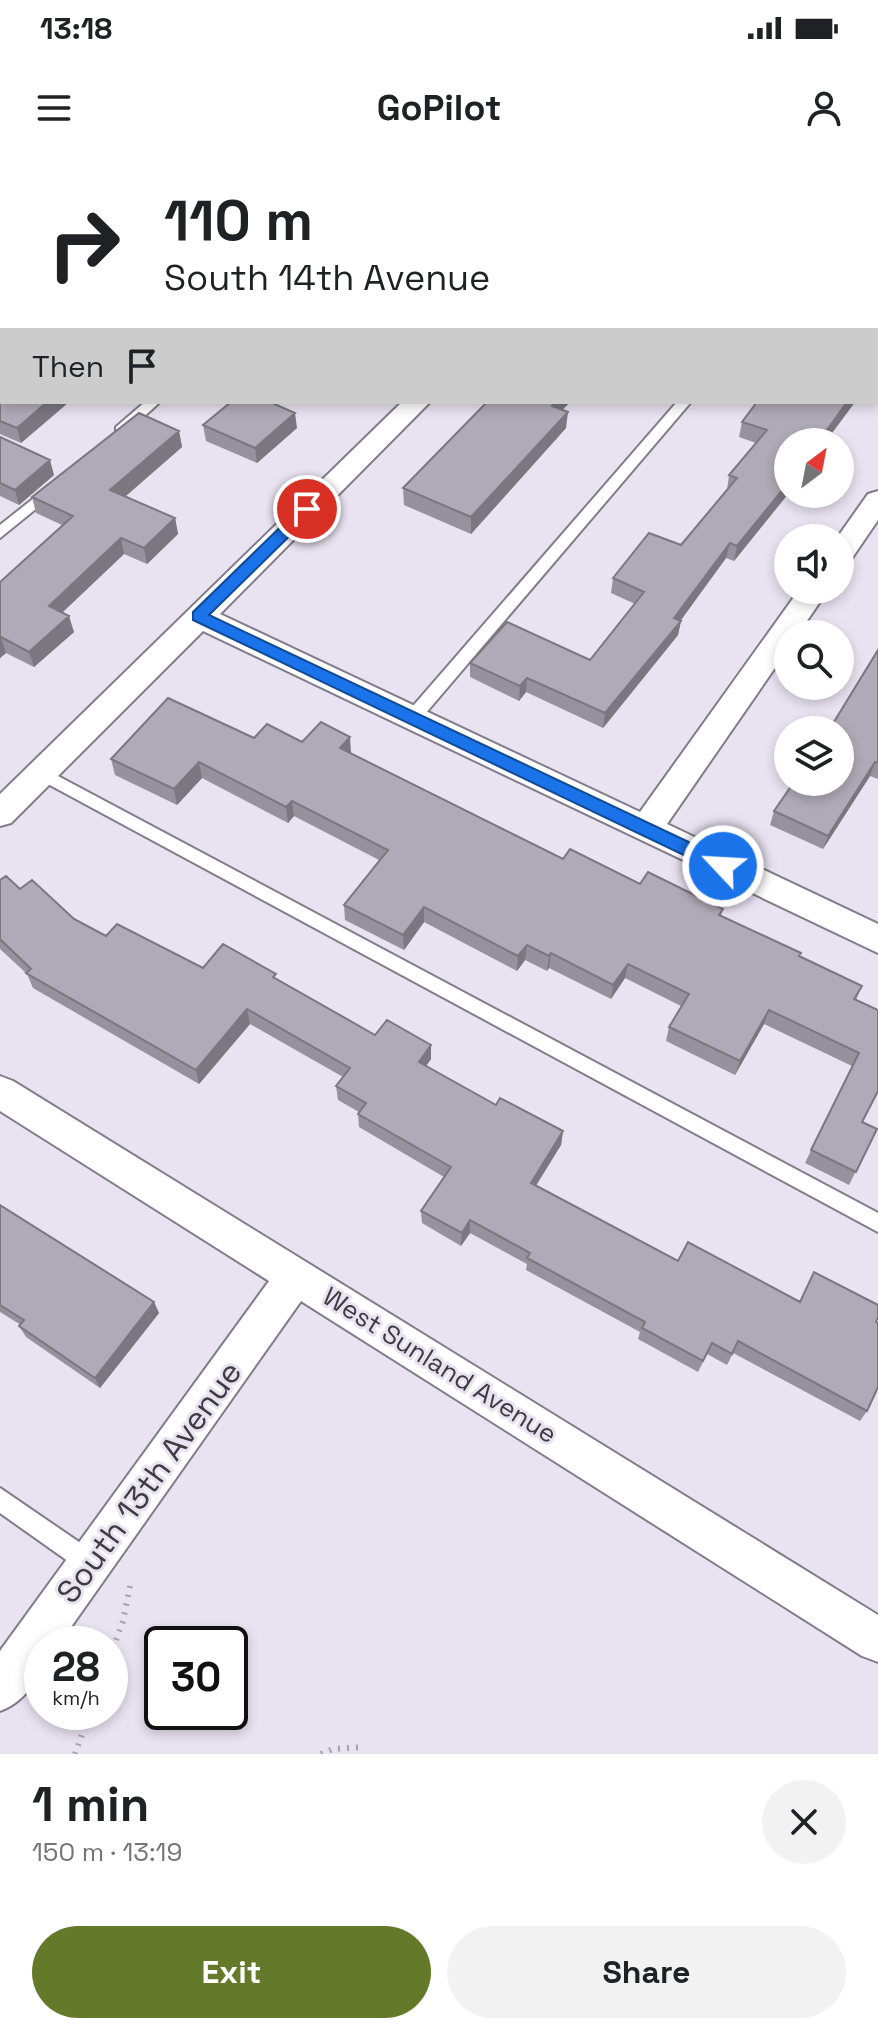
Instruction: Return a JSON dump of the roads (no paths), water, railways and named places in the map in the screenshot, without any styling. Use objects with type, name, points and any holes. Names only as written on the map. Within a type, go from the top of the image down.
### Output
[{"type":"street","points":[[0,814],[415,404]]},
{"type":"street","points":[[854,534],[878,500]]},
{"type":"street","points":[[646,829],[804,604]]},
{"type":"street","points":[[198,616],[878,939]]},
{"type":"street","name":"West Sunland Avenue","points":[[0,1092],[878,1640]]},
{"type":"street","name":"South 13th Avenue","points":[[0,1689],[297,1275]]},
{"type":"lane","points":[[106,442],[151,404]]},
{"type":"lane","points":[[413,717],[682,404]]},
{"type":"lane","points":[[0,533],[59,482]]},
{"type":"lane","points":[[41,773],[878,1223]]},
{"type":"lane","points":[[0,1499],[90,1563]]}]
